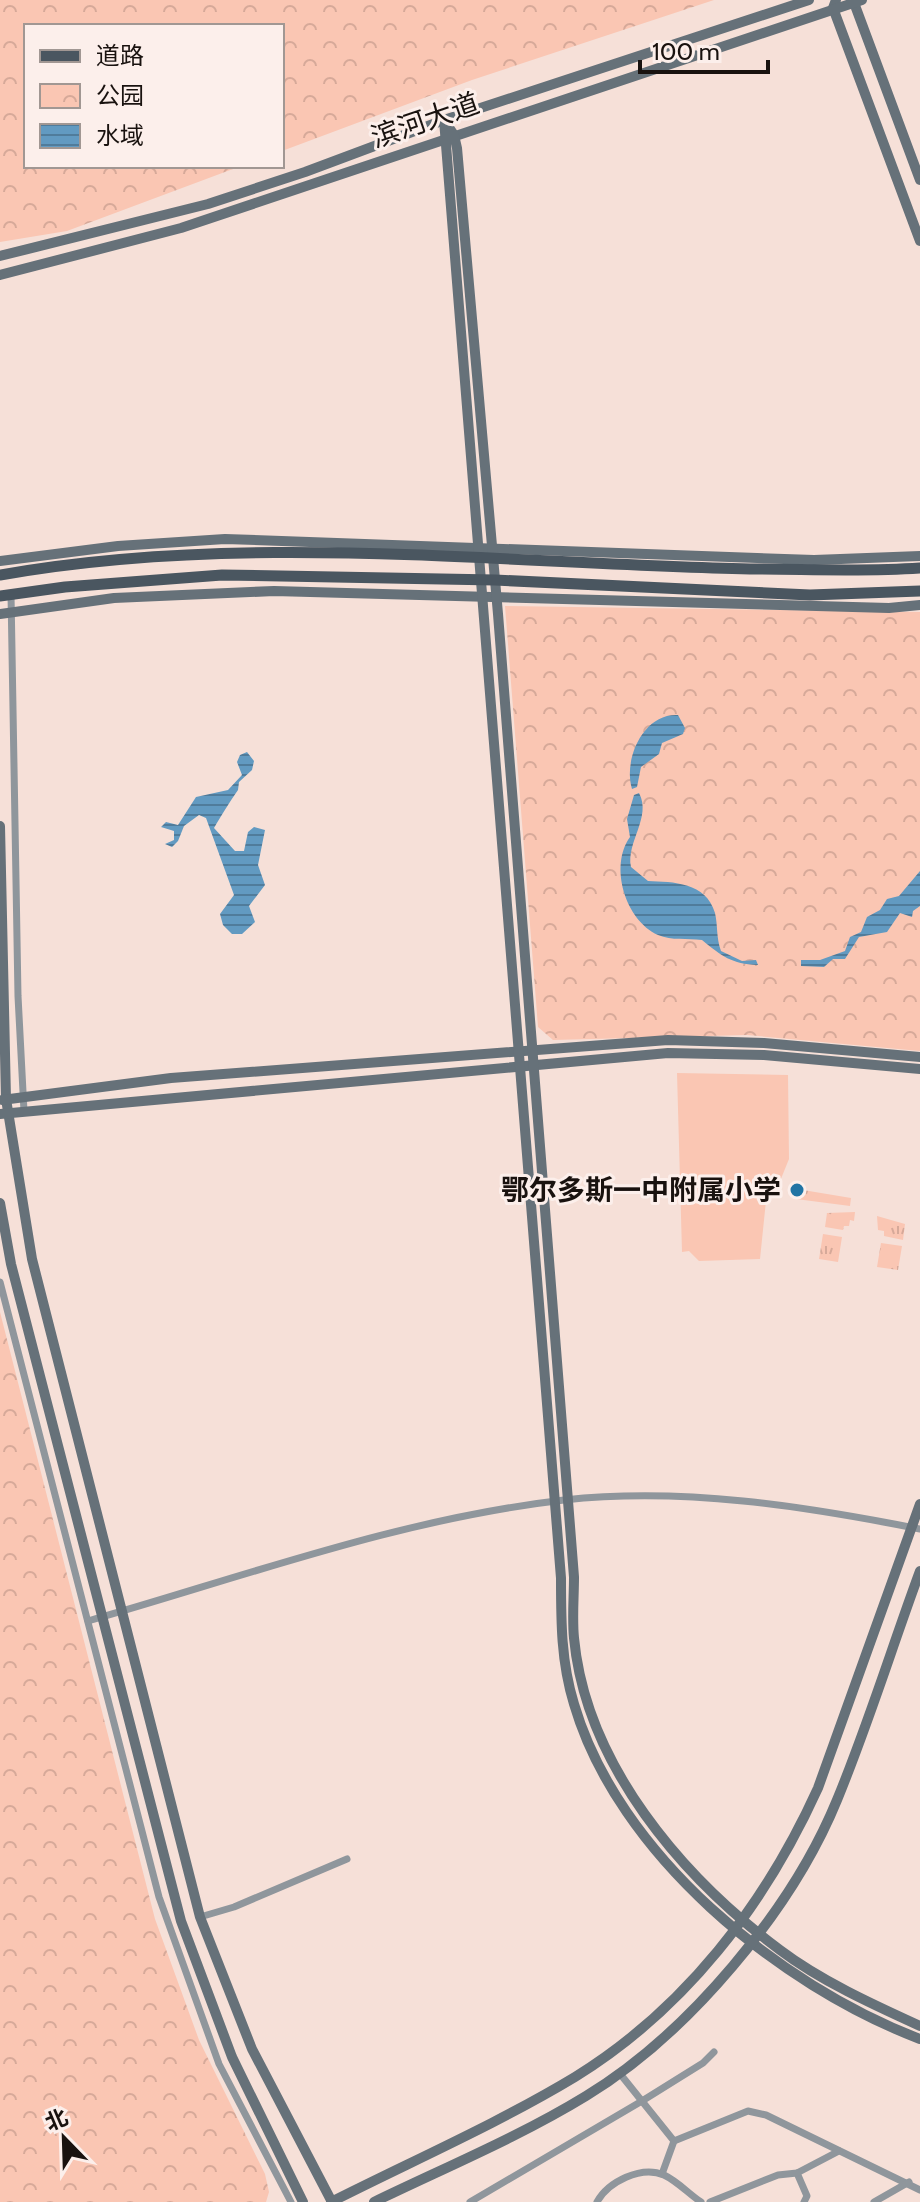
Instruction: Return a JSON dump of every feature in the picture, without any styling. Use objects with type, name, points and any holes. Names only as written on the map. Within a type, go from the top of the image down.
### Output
[{"type":"main road","points":[[0,575],[88,561],[217,552],[492,553],[709,568],[880,571],[920,568]]},
{"type":"main road","points":[[6,595],[222,575],[488,580],[810,595],[920,591]]},
{"type":"street","name":"滨河大道","points":[[0,256],[208,204],[444,120],[809,0]]},
{"type":"street","name":"滨河大道","points":[[0,275],[181,228],[835,4],[857,1]]},
{"type":"street","points":[[857,1],[920,180]]},
{"type":"street","points":[[835,4],[920,241]]},
{"type":"street","points":[[444,120],[449,137],[492,553],[484,598],[561,1578],[561,1640],[574,1705],[621,1804],[702,1902],[774,1962],[920,2039]]},
{"type":"street","points":[[449,137],[478,554],[497,600],[574,1577],[574,1638],[586,1701],[631,1797],[711,1893],[804,1965],[920,2026]]},
{"type":"street","points":[[0,561],[118,546],[225,539],[478,554]]},
{"type":"street","points":[[492,553],[814,560],[920,556]]},
{"type":"street","points":[[6,613],[114,598],[274,591],[497,600],[889,608],[920,605]]},
{"type":"street","points":[[6,595],[24,1111]]},
{"type":"street","points":[[0,826],[3,1100],[32,1259],[200,1917],[252,2049],[332,2202],[517,2110],[576,2076],[629,2039],[677,1997],[717,1954],[733,1928],[762,1894],[798,1833],[818,1788],[916,1528],[920,1504]]},
{"type":"street","points":[[3,1100],[171,1078],[518,1049],[668,1040],[764,1043],[920,1057]]},
{"type":"street","points":[[4,1113],[519,1064],[668,1053],[764,1055],[920,1069]]},
{"type":"street","points":[[0,1203],[11,1264],[160,1848],[204,1990],[232,2057],[303,2202]]},
{"type":"street","points":[[0,1282],[159,1897],[192,1996],[219,2064],[291,2202]]},
{"type":"street","points":[[88,1621],[388,1532],[567,1500],[727,1499],[803,1506],[916,1528]]},
{"type":"street","points":[[374,2202],[587,2096],[689,2015],[729,1972],[749,1941],[777,1910],[837,1801],[920,1571]]},
{"type":"street","points":[[200,1917],[234,1907],[347,1859]]},
{"type":"street","points":[[470,2202],[642,2101],[703,2063],[714,2052]]},
{"type":"street","points":[[617,2074],[674,2141]]},
{"type":"street","points":[[662,2174],[674,2141],[748,2111],[766,2115],[920,2190]]},
{"type":"street","points":[[710,2202],[778,2175],[797,2173],[839,2151]]},
{"type":"street","points":[[797,2173],[807,2196],[804,2202]]},
{"type":"street","points":[[597,2202],[612,2183],[633,2175],[662,2174],[701,2202]]},
{"type":"street","points":[[874,2202],[909,2182]]},
{"type":"green space","points":[[0,0],[714,0],[472,80],[284,150],[284,24],[24,24],[24,168],[236,168],[67,231],[0,242]]},
{"type":"green space","points":[[505,606],[920,612],[920,1051],[747,1035],[553,1040],[538,1027]]},
{"type":"green space","points":[[677,1073],[788,1075],[789,1159],[776,1191],[767,1191],[760,1259],[699,1261],[689,1251],[682,1252]]},
{"type":"green space","points":[[797,1189],[851,1198],[850,1206],[796,1199]]},
{"type":"green space","points":[[855,1212],[854,1221],[850,1220],[849,1226],[844,1226],[843,1230],[825,1227],[827,1213]]},
{"type":"green space","points":[[877,1216],[905,1224],[903,1240],[884,1236],[884,1231],[878,1230]]},
{"type":"green space","points":[[823,1234],[842,1237],[838,1262],[819,1259]]},
{"type":"green space","points":[[881,1243],[902,1246],[898,1270],[877,1267]]},
{"type":"green space","points":[[0,1312],[155,1919],[199,2040],[265,2174],[269,2192],[266,2202],[0,2202]]},
{"type":"water","points":[[678,715],[685,728],[683,734],[662,743],[659,754],[641,767],[637,787],[632,789],[630,765],[638,740],[655,722],[666,716]]},
{"type":"water","points":[[247,752],[254,761],[252,770],[239,782],[238,790],[214,828],[235,851],[244,851],[248,832],[254,827],[265,830],[258,865],[265,885],[249,906],[255,922],[242,934],[232,934],[223,925],[220,914],[234,895],[206,818],[199,815],[184,826],[172,847],[165,844],[174,840],[174,831],[161,827],[166,822],[178,825],[196,797],[228,790],[242,775],[237,762],[240,755]]},
{"type":"water","points":[[639,793],[643,811],[632,848],[631,867],[648,881],[688,886],[704,895],[715,913],[721,951],[742,961],[756,960],[758,965],[727,958],[702,940],[663,937],[646,928],[637,917],[624,891],[621,862],[630,837],[627,819],[634,795]]},
{"type":"water","points":[[920,871],[920,906],[913,911],[912,917],[900,913],[887,932],[859,937],[845,959],[833,959],[824,967],[801,966],[801,960],[820,960],[845,951],[850,937],[861,932],[867,917],[880,910],[887,899],[899,896]]},
{"type":"place","name":"鄂尔多斯一中附属小学","points":[[797,1190]]}]
